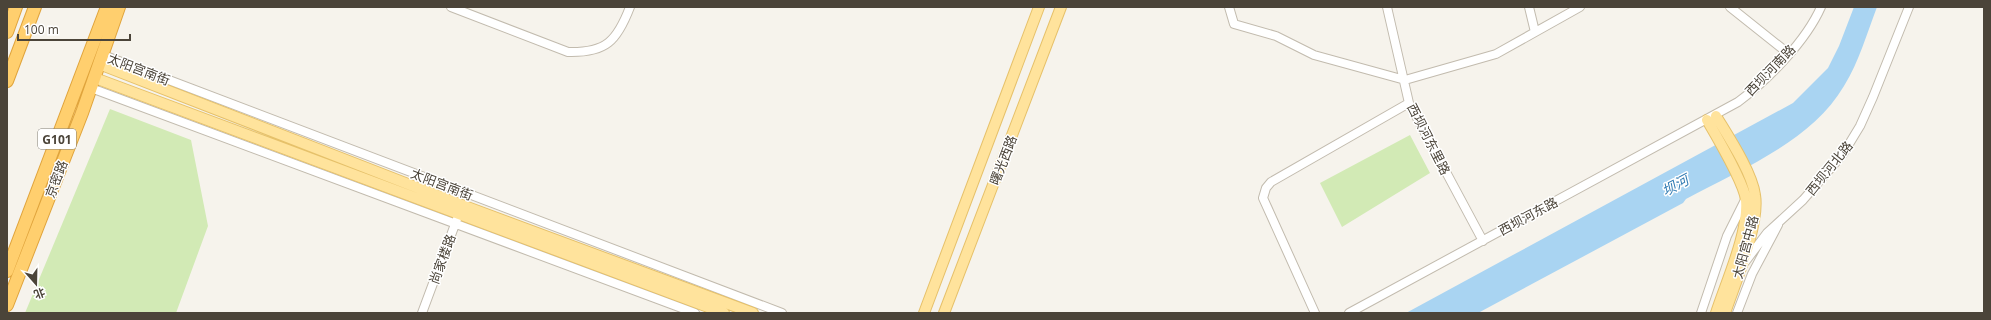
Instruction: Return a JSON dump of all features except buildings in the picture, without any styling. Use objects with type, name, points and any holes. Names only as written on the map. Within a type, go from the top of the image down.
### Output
[{"type":"highway","points":[[7,32],[16,7]]},
{"type":"highway","points":[[7,81],[35,7]]},
{"type":"highway","name":"京密路","points":[[7,271],[107,7]]},
{"type":"highway","name":"京密路","points":[[7,305],[93,83],[119,7]]},
{"type":"main road","name":"曙光西路","points":[[924,313],[1039,7]]},
{"type":"main road","name":"曙光西路","points":[[944,313],[1060,7]]},
{"type":"main road","name":"太阳宫南街","points":[[101,60],[459,214],[753,313]]},
{"type":"main road","name":"太阳宫南街","points":[[93,83],[459,214],[724,313]]},
{"type":"main road","name":"太阳宫中路","points":[[1714,122],[1751,180],[1756,196],[1755,213],[1750,239],[1725,313]]},
{"type":"main road","name":"太阳宫中路","points":[[1714,122],[1742,185],[1746,199],[1746,216],[1740,240],[1716,313]]},
{"type":"street","points":[[451,7],[568,52],[588,52],[604,45],[621,30],[630,7]]},
{"type":"street","points":[[1229,7],[1234,24],[1276,36],[1314,55],[1405,80],[1496,54],[1580,7]]},
{"type":"street","name":"西坝河东里路","points":[[1387,7],[1405,80],[1409,103],[1483,241]]},
{"type":"street","points":[[1529,7],[1534,32]]},
{"type":"street","points":[[1730,7],[1789,54]]},
{"type":"street","name":"西坝河南路","points":[[1714,122],[1751,92],[1789,54],[1821,7]]},
{"type":"street","name":"西坝河北路","points":[[1740,267],[1782,217],[1803,200],[1843,154],[1873,97],[1909,7]]},
{"type":"street","name":"太阳宫南街","points":[[101,60],[782,313]]},
{"type":"street","points":[[1315,313],[1263,198],[1266,188],[1271,182],[1409,103]]},
{"type":"street","name":"西坝河东路","points":[[1349,313],[1483,241],[1714,122]]},
{"type":"street","name":"太阳宫中路","points":[[1701,313],[1728,236],[1746,199]]},
{"type":"street","name":"太阳宫南街","points":[[459,214],[695,313]]},
{"type":"street","name":"尚家楼路","points":[[422,313],[459,214]]},
{"type":"street","name":"太阳宫中路","points":[[1737,313],[1752,274],[1782,217]]},
{"type":"green space","points":[[110,109],[191,140],[208,226],[176,313],[25,313]]},
{"type":"green space","points":[[1410,135],[1430,173],[1342,227],[1320,183]]},
{"type":"water","name":"坝河","points":[[1854,7],[1877,7],[1854,67],[1844,86],[1830,106],[1813,123],[1794,138],[1751,165],[1686,199],[1683,203],[1478,313],[1406,313],[1793,103],[1828,68],[1839,46]]}]
